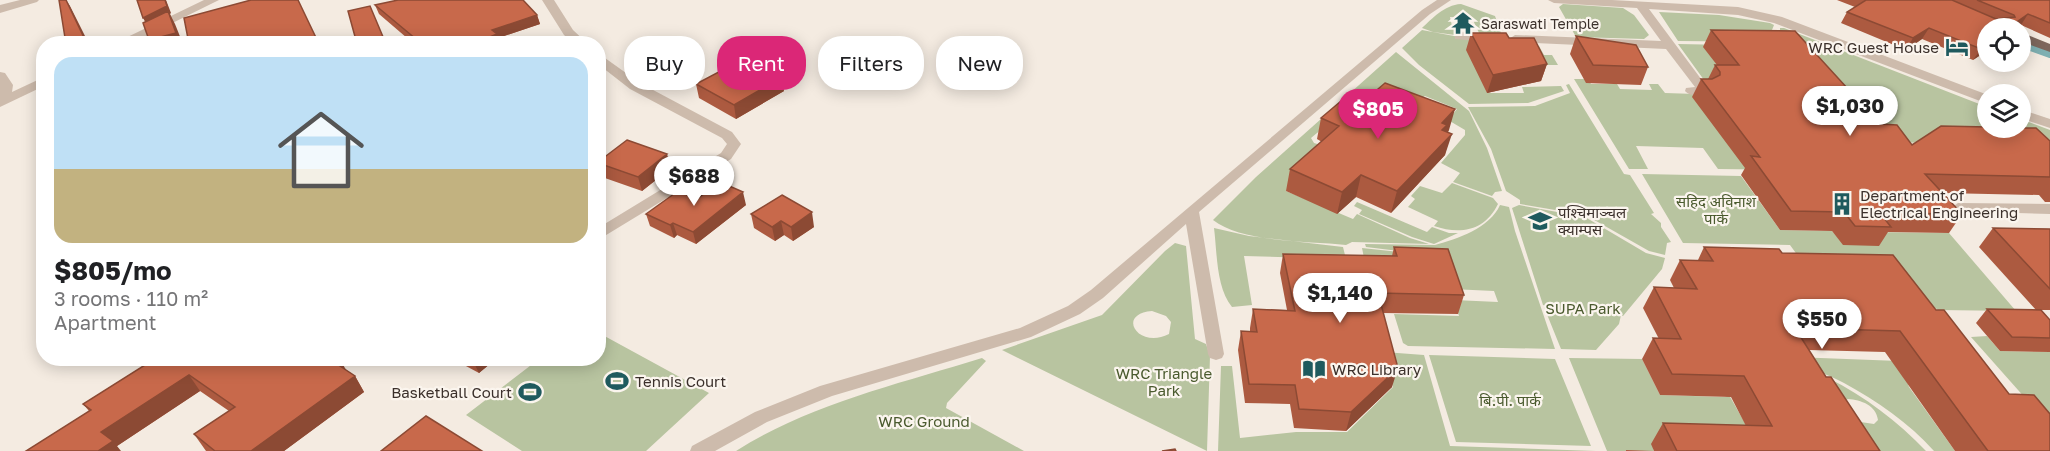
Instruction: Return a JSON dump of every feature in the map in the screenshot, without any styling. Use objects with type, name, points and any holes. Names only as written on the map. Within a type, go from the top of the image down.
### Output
[{"type":"main road","points":[[2031,40],[2048,45]]},
{"type":"street","points":[[0,9],[33,0]]},
{"type":"street","points":[[133,36],[196,3],[213,0]]},
{"type":"street","points":[[549,0],[573,36]]},
{"type":"street","points":[[699,451],[761,417],[826,391],[1025,333],[1051,322],[1097,294],[1191,211],[1426,12],[1445,0]]},
{"type":"street","points":[[1554,0],[1738,11],[1778,20],[1977,96]]},
{"type":"street","points":[[1640,5],[1704,91],[1691,91]]},
{"type":"street","points":[[1459,36],[1670,45]]},
{"type":"street","points":[[606,63],[635,86],[727,135],[734,144],[726,156],[606,230]]},
{"type":"street","points":[[0,76],[7,85],[2,103]]},
{"type":"street","points":[[2,103],[36,85]]},
{"type":"street","points":[[2031,117],[2050,124]]},
{"type":"street","points":[[1958,208],[2050,209]]},
{"type":"street","points":[[1191,211],[1216,354]]},
{"type":"green space","points":[[1461,4],[1495,16],[1502,36],[1480,35],[1472,18],[1450,17],[1457,34],[1455,35],[1422,28],[1444,10]]},
{"type":"green space","points":[[1563,4],[1623,8],[1634,15],[1649,35],[1644,39],[1576,37],[1559,7]]},
{"type":"green space","points":[[1659,12],[1719,15],[1770,23],[1774,25],[1772,30],[1782,42],[1678,41]]},
{"type":"green space","points":[[1780,28],[1784,28],[1977,103],[1977,138],[2031,138],[2031,123],[2050,130],[2050,145],[1880,142],[1780,32]]},
{"type":"green space","points":[[1422,30],[1502,45],[1539,46],[1544,55],[1552,55],[1558,65],[1547,65],[1488,93],[1524,93],[1522,87],[1561,86],[1564,91],[1528,103],[1469,104],[1419,65],[1402,48]]},
{"type":"green space","points":[[1678,44],[1784,46],[1736,89],[1704,80]]},
{"type":"green space","points":[[1396,52],[1469,111],[1487,148],[1502,191],[1495,192],[1492,196],[1453,182],[1460,173],[1441,163],[1465,135],[1465,130],[1448,120],[1457,109],[1425,96],[1420,99],[1395,90],[1355,126],[1335,118],[1311,138],[1314,143],[1331,148],[1286,191],[1353,219],[1357,214],[1429,244],[1352,242],[1346,245],[1277,240],[1241,233],[1213,220],[1256,177]]},
{"type":"green space","points":[[1574,79],[1588,79],[1591,84],[1617,84],[1620,89],[1652,90],[1649,84],[1658,84],[1665,93],[1696,94],[1801,170],[1718,169],[1703,148],[1636,146],[1648,169],[1629,169]]},
{"type":"green space","points":[[1569,84],[1624,174],[1630,175],[1654,213],[1651,214],[1661,223],[1661,227],[1671,242],[1667,243],[1665,255],[1649,251],[1589,217],[1623,219],[1520,204],[1520,200],[1506,191],[1491,149],[1468,107],[1535,106],[1570,93],[1566,85]]},
{"type":"green space","name":"सहिद अविनाश पार्क","points":[[1642,174],[1741,176],[1780,230],[1832,231],[1844,245],[1868,232],[1949,233],[2016,311],[1938,310],[1926,301],[1798,256],[1790,245],[1683,243]]},
{"type":"green space","points":[[1452,183],[1493,198],[1498,204],[1493,213],[1479,225],[1453,230],[1434,226],[1438,221],[1408,207],[1415,199],[1411,196],[1420,186],[1442,193]]},
{"type":"green space","points":[[1357,202],[1427,232],[1432,227],[1449,233],[1458,233],[1434,244],[1359,214],[1362,210],[1354,206]]},
{"type":"green space","points":[[1500,205],[1509,207],[1555,349],[1408,346],[1403,343],[1394,314],[1459,316],[1454,300],[1498,302],[1494,291],[1451,289],[1364,258],[1362,248],[1437,256],[1453,271],[1455,267],[1440,256],[1366,247],[1365,244],[1435,245],[1444,243],[1481,226],[1489,220]]},
{"type":"green space","name":"SUPA Park","points":[[1519,205],[1585,217],[1646,253],[1665,258],[1662,269],[1623,316],[1621,315],[1619,324],[1596,350],[1561,349],[1544,307],[1546,306],[1543,305],[1512,208]]},
{"type":"green space","points":[[1214,228],[1249,236],[1343,247],[1346,259],[1244,256],[1252,305],[1232,307],[1220,280]]},
{"type":"green space","name":"WRC Triangle Park","points":[[1175,243],[1186,246],[1195,339],[1206,344],[1210,356],[1207,451],[1002,350],[1102,315]],"holes":[[[1152,311],[1166,316],[1171,322],[1169,334],[1158,338],[1148,338],[1135,330],[1133,324],[1135,318],[1141,314]]]},
{"type":"green space","points":[[1987,336],[2000,351],[2050,352],[2050,426],[1971,337]]},
{"type":"green space","points":[[606,337],[709,393],[646,451],[522,451],[466,415],[530,366],[606,366]]},
{"type":"green space","points":[[1384,352],[1424,355],[1450,446],[1596,451],[1218,451],[1221,366],[1232,366],[1240,438],[1296,432],[1347,432],[1393,387]]},
{"type":"green space","name":"बि.पी. पार्क","points":[[1429,355],[1555,359],[1591,446],[1456,442]]},
{"type":"green space","points":[[1794,357],[1899,361],[1909,387],[1955,451],[1934,451],[1914,431],[1880,405]]},
{"type":"green space","name":"WRC Ground","points":[[982,358],[986,361],[947,403],[946,408],[1024,451],[736,451],[794,420],[824,408],[887,386]]},
{"type":"green space","points":[[1569,358],[1642,359],[1660,395],[1725,397],[1729,395],[1754,439],[1652,444],[1654,451],[1607,451]]},
{"type":"green space","points":[[1828,378],[1880,410],[1926,451],[1846,451]],"holes":[[[1848,399],[1871,407],[1878,420],[1874,424],[1854,421],[1842,402]]]},
{"type":"building","points":[[59,0],[66,0],[83,36],[65,36]]},
{"type":"building","points":[[137,0],[165,0],[167,6],[143,18]]},
{"type":"building","points":[[251,0],[298,0],[315,36],[187,36],[184,18]]},
{"type":"building","points":[[398,0],[523,0],[537,15],[492,30],[497,34],[492,36],[412,36],[375,5]]},
{"type":"building","points":[[1866,0],[1952,0],[1994,18],[1977,18],[1977,47],[1929,28],[1913,38],[1847,12]]},
{"type":"building","points":[[1977,0],[2050,0],[2050,23],[2028,14],[2022,18],[2006,18],[2015,17]]},
{"type":"building","points":[[370,6],[383,36],[355,36],[348,11]]},
{"type":"building","points":[[168,11],[176,33],[148,36],[143,23]]},
{"type":"building","points":[[1711,30],[1795,31],[1880,124],[1897,125],[1912,145],[1941,126],[1977,127],[1977,138],[2031,138],[2031,128],[2036,128],[2050,141],[2050,177],[1925,174],[1962,214],[1880,213],[1891,227],[1855,226],[1844,212],[1791,211],[1751,156],[1760,157],[1701,79],[1712,79],[1720,75],[1715,65],[1739,65]]},
{"type":"building","points":[[1471,33],[1506,33],[1509,38],[1534,38],[1547,64],[1493,75]]},
{"type":"building","points":[[1576,36],[1636,45],[1648,67],[1593,65]]},
{"type":"building","points":[[717,73],[717,90],[760,90],[734,105],[705,89],[705,79]]},
{"type":"building","points":[[1385,83],[1455,109],[1442,123],[1447,125],[1442,130],[1452,134],[1397,191],[1361,175],[1342,192],[1290,169],[1339,126],[1321,118],[1341,101],[1357,107]]},
{"type":"building","points":[[627,140],[667,154],[638,177],[606,166],[606,156]]},
{"type":"building","points":[[720,182],[743,192],[693,232],[646,214],[678,191],[697,199]]},
{"type":"building","points":[[782,195],[812,212],[791,227],[781,221],[772,227],[751,214]]},
{"type":"building","points":[[1993,228],[2050,229],[2050,289]]},
{"type":"building","points":[[1394,247],[1448,249],[1464,295],[1378,293],[1398,368],[1351,412],[1299,409],[1295,385],[1249,384],[1241,331],[1257,332],[1253,309],[1295,311],[1283,254],[1397,256]]},
{"type":"building","points":[[1704,247],[1779,249],[1782,253],[1893,255],[1936,310],[1944,310],[2009,394],[2034,395],[2050,414],[2050,451],[1988,451],[1900,331],[1795,328],[1826,377],[1831,377],[1880,451],[1677,451],[1663,423],[1772,426],[1744,376],[1672,374],[1653,338],[1681,339],[1654,287],[1697,289],[1680,260],[1713,261]]},
{"type":"building","points":[[1987,309],[2041,310],[2050,320],[2050,338],[2012,337]]},
{"type":"building","points":[[143,366],[340,366],[355,376],[251,451],[215,451],[194,434],[235,407],[189,375],[101,432],[113,441],[98,451],[26,451],[91,410],[83,404]]},
{"type":"building","points":[[426,416],[482,451],[381,451]]},
{"type":"waterway","points":[[2031,47],[2050,54]]},
{"type":"place","name":"Saraswati Temple","points":[[1463,23]]},
{"type":"place","name":"WRC Guest House","points":[[1957,47]]},
{"type":"place","name":"Department of Electrical Engineering","points":[[1842,204]]},
{"type":"place","name":"पश्‍चिमाञ्‍चल क्याम्पस","points":[[1540,221]]},
{"type":"place","name":"WRC Library","points":[[1314,369]]},
{"type":"place","name":"Tennis Court","points":[[617,381]]},
{"type":"place","name":"Basketball Court","points":[[530,392]]}]
